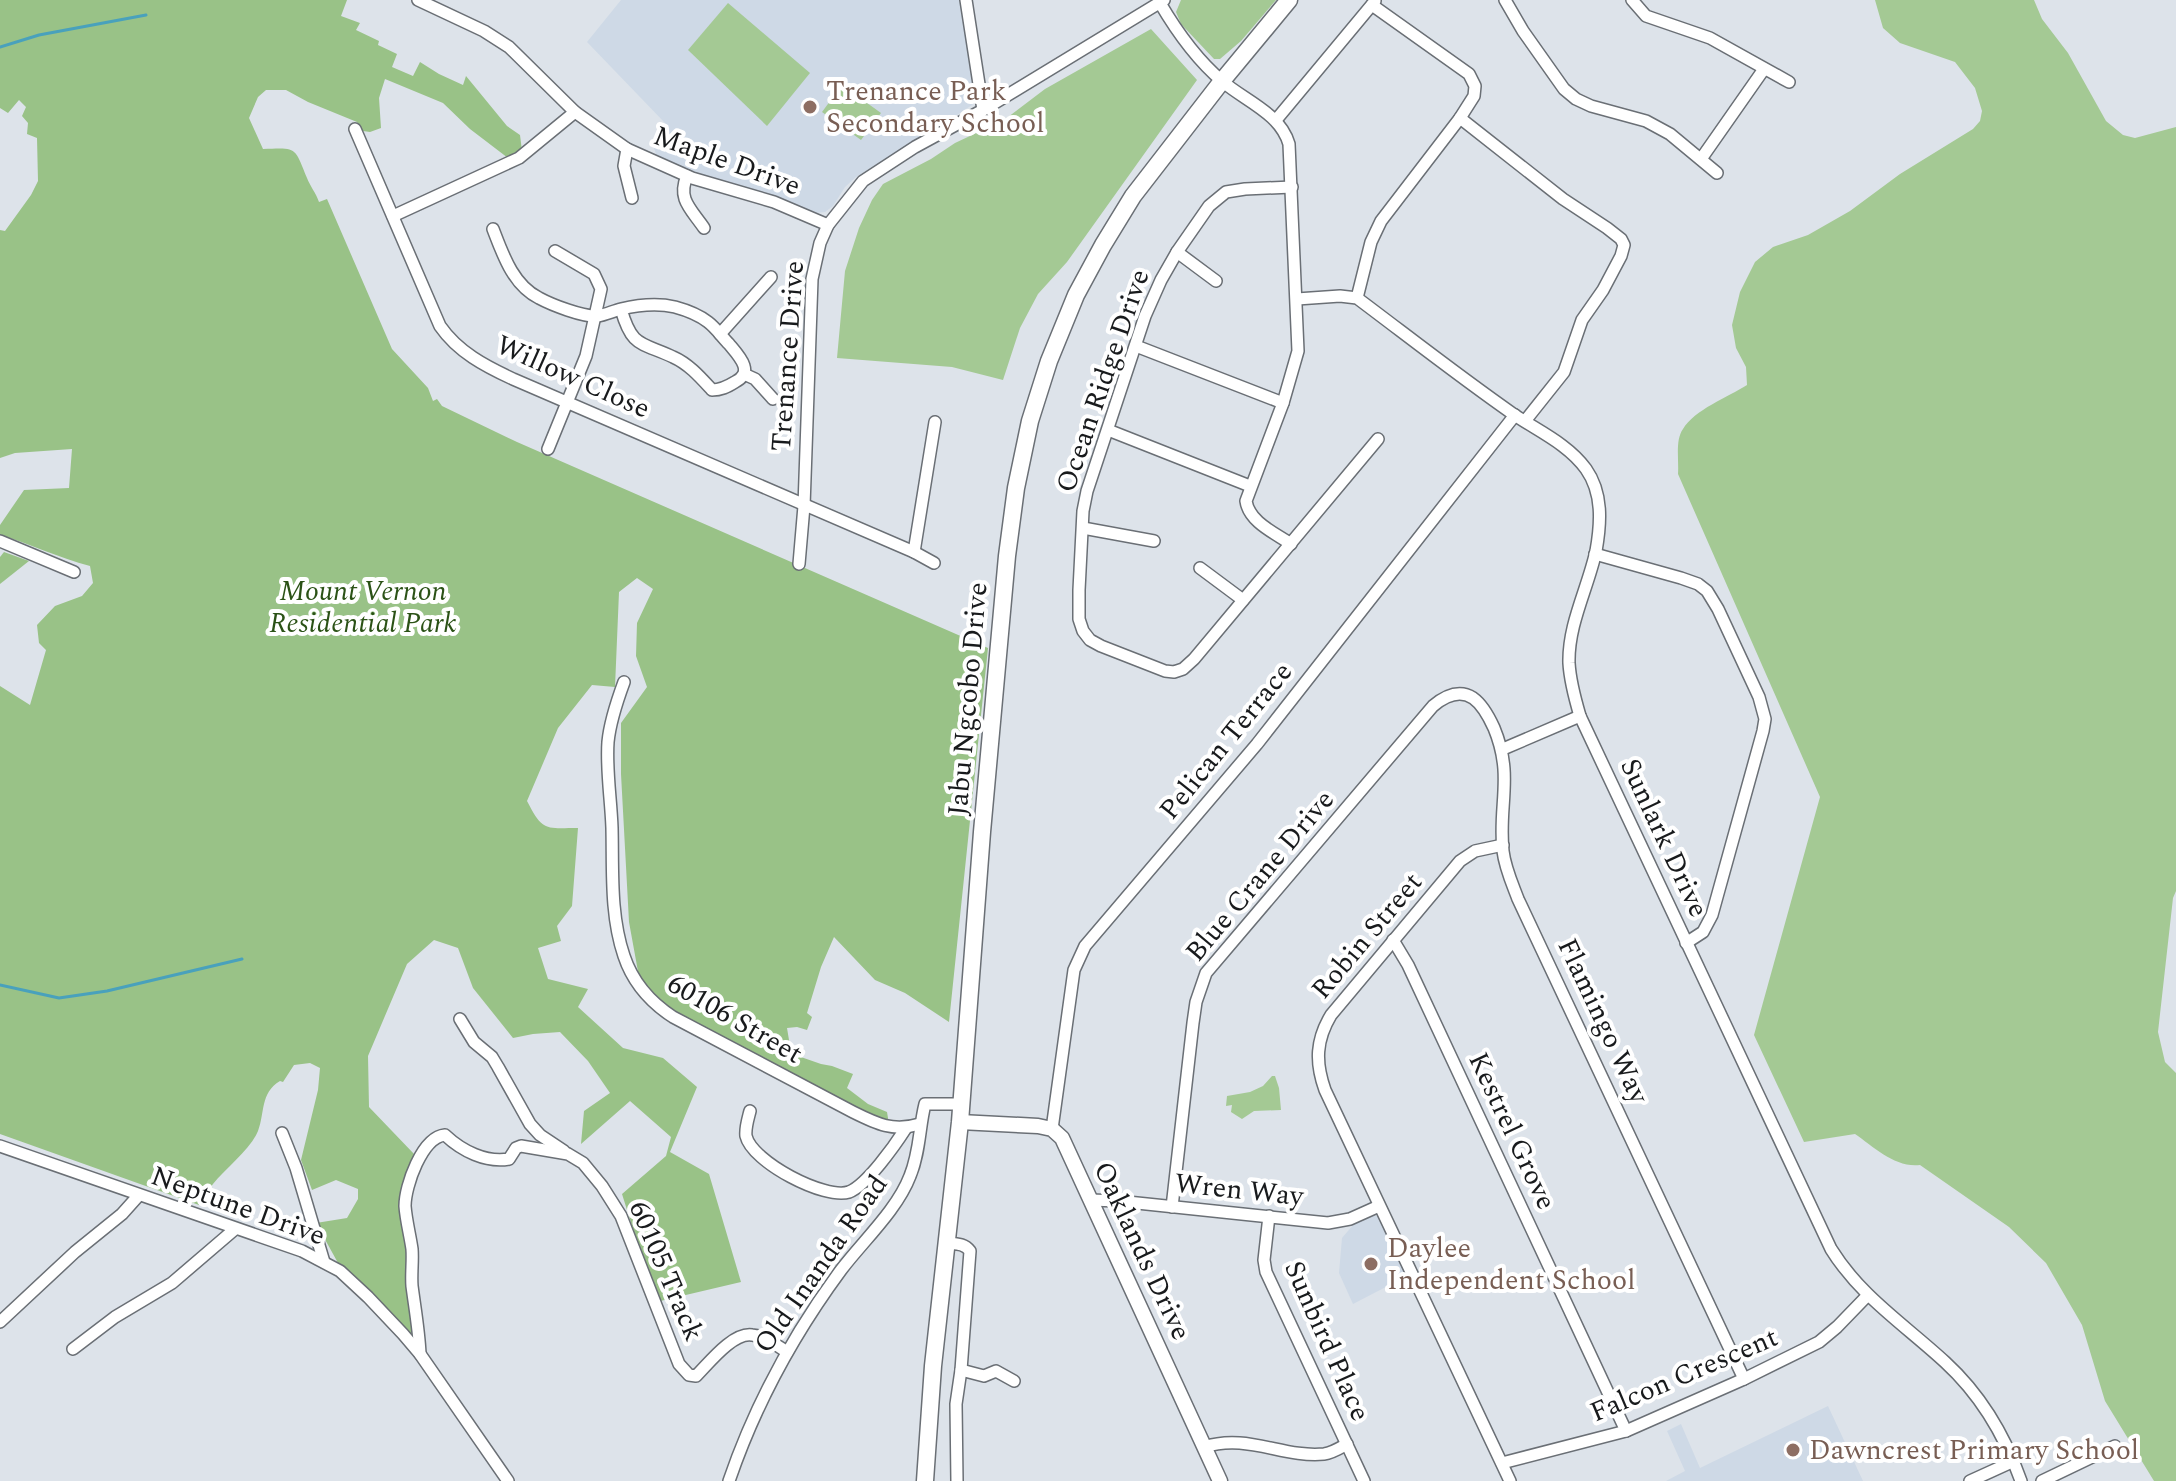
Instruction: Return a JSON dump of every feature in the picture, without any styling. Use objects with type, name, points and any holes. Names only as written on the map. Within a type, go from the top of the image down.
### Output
[{"type":"main road","name":"Jabu Ngcobo Drive","points":[[925,1481],[1007,556],[1016,488],[1030,421],[1049,361],[1076,295],[1133,196],[1289,0]]},
{"type":"street","name":"Maple Drive","points":[[418,0],[484,31],[509,47],[575,112],[627,149],[687,176],[774,202],[828,225]]},
{"type":"street","points":[[966,0],[983,110]]},
{"type":"street","points":[[1505,0],[1564,89],[1576,99],[1646,121],[1670,134],[1717,173]]},
{"type":"street","points":[[1632,0],[1646,16],[1710,38],[1789,82]]},
{"type":"street","points":[[1162,2],[1176,31],[1196,56],[1222,81],[1276,120],[1289,144],[1299,334],[1297,360],[1246,501],[1251,515],[1291,544]]},
{"type":"street","name":"Trenance Drive","points":[[799,564],[812,279],[820,243],[828,225],[863,181],[915,147],[983,110],[1162,2]]},
{"type":"street","points":[[1276,120],[1374,2],[1469,74],[1476,91],[1460,118],[1381,221],[1371,242],[1357,298],[1297,299]]},
{"type":"street","points":[[1701,159],[1764,69]]},
{"type":"street","points":[[393,216],[519,158],[575,112]]},
{"type":"street","name":"Pelican Terrace","points":[[1052,1129],[1074,970],[1085,946],[1257,744],[1520,418],[1564,372],[1582,320],[1621,256],[1624,245],[1621,239],[1563,199],[1460,118]]},
{"type":"street","name":"Willow Close","points":[[355,129],[435,316],[449,338],[487,367],[934,563]]},
{"type":"street","points":[[627,149],[624,166],[632,198]]},
{"type":"street","points":[[687,176],[682,187],[683,195],[704,228]]},
{"type":"street","name":"Ocean Ridge Drive","points":[[1292,187],[1226,192],[1209,206],[1177,252],[1151,301],[1087,491],[1083,511],[1079,619],[1083,631],[1090,640],[1101,646],[1165,671],[1183,669],[1378,439]]},
{"type":"street","points":[[493,229],[505,260],[519,282],[537,298],[597,316],[621,309],[655,304],[675,307],[707,321],[720,334],[745,364],[742,379],[723,389],[712,390],[675,357],[651,349],[633,337],[621,309]]},
{"type":"street","points":[[548,449],[586,356],[601,289],[594,274],[555,251]]},
{"type":"street","name":"Ocean Ridge Drive","points":[[1177,252],[1216,281]]},
{"type":"street","points":[[720,334],[771,277]]},
{"type":"street","name":"Sunlark Drive","points":[[1357,298],[1568,451],[1585,467],[1592,479],[1600,512],[1600,527],[1570,644],[1569,662],[1580,716],[1826,1239],[1841,1264],[1867,1296],[1946,1363],[1974,1393],[1994,1422],[2021,1481]]},
{"type":"street","points":[[1136,346],[1283,403]]},
{"type":"street","points":[[744,374],[755,379],[773,399]]},
{"type":"street","points":[[914,552],[935,422]]},
{"type":"street","points":[[1108,430],[1250,486]]},
{"type":"street","name":"Ocean Ridge Drive","points":[[1083,528],[1154,541]]},
{"type":"street","points":[[2,544],[74,572]]},
{"type":"street","points":[[1595,554],[1681,578],[1707,591],[1724,620],[1763,709],[1763,731],[1712,915],[1703,932],[1686,943]]},
{"type":"street","points":[[1200,568],[1243,600]]},
{"type":"street","name":"60106 Street","points":[[624,682],[608,741],[612,874],[624,957],[640,988],[673,1017],[839,1105],[877,1123],[906,1128],[920,1124]]},
{"type":"street","name":"Blue Crane Drive","points":[[1172,1207],[1196,1002],[1202,982],[1213,963],[1438,702],[1460,694],[1477,701],[1491,721],[1503,749]]},
{"type":"street","points":[[1503,749],[1580,716]]},
{"type":"street","name":"Flamingo Way","points":[[1503,749],[1506,774],[1503,845],[1518,899],[1744,1379]]},
{"type":"street","name":"Robin Street","points":[[1503,845],[1466,855],[1331,1015],[1323,1029],[1317,1055],[1325,1090],[1510,1481]]},
{"type":"street","name":"Kestrel Grove","points":[[1393,940],[1408,965],[1626,1431]]},
{"type":"street","name":"60105 Track","points":[[460,1019],[474,1042],[492,1057],[530,1124],[540,1135],[583,1163],[602,1186],[621,1216],[679,1364],[689,1375],[696,1376],[732,1340],[745,1335],[766,1339],[787,1352]]},
{"type":"street","points":[[920,1124],[925,1104],[1052,1129]]},
{"type":"street","points":[[750,1111],[746,1137],[753,1149],[771,1166],[787,1177],[845,1194],[854,1190],[878,1166],[906,1128]]},
{"type":"street","name":"Old Inanda Road","points":[[729,1481],[749,1428],[787,1352],[840,1272],[910,1178],[918,1152],[920,1124]]},
{"type":"street","name":"Oaklands Drive","points":[[1052,1129],[1062,1138],[1220,1481]]},
{"type":"street","points":[[282,1133],[296,1168],[324,1262]]},
{"type":"street","points":[[420,1354],[405,1205],[408,1182],[427,1147],[436,1137],[445,1135],[450,1141],[482,1158],[495,1161],[509,1159],[521,1146],[568,1154]]},
{"type":"street","name":"Neptune Drive","points":[[0,1146],[302,1251],[340,1271],[420,1354],[508,1481]]},
{"type":"street","points":[[0,1322],[75,1252],[122,1214],[139,1195]]},
{"type":"street","name":"Wren Way","points":[[1091,1200],[1328,1223],[1340,1222],[1379,1206]]},
{"type":"street","name":"Sunbird Place","points":[[1269,1216],[1264,1260],[1266,1272],[1364,1481]]},
{"type":"street","points":[[73,1349],[115,1317],[172,1283],[235,1229]]},
{"type":"street","points":[[947,1243],[962,1244],[970,1251],[956,1404],[957,1481]]},
{"type":"street","name":"Falcon Crescent","points":[[1502,1463],[1626,1431],[1744,1379],[1819,1342],[1867,1296]]},
{"type":"street","points":[[961,1370],[984,1376],[996,1371],[1014,1381]]},
{"type":"street","points":[[1204,1447],[1235,1442],[1327,1454],[1347,1444]]},
{"type":"street","points":[[2042,1481],[2115,1446]]},
{"type":"street","points":[[1970,1481],[2014,1461]]},
{"type":"shaded area","name":"Trenance Park Secondary School","points":[[621,0],[961,0],[976,100],[856,177],[845,187],[833,206],[825,212],[816,213],[773,196],[725,184],[657,157],[653,145],[665,123],[587,42]]},
{"type":"shaded area","name":"Daylee Independent School","points":[[1371,1215],[1377,1216],[1382,1223],[1407,1276],[1353,1304],[1339,1273],[1342,1238],[1354,1224]]},
{"type":"shaded area","name":"Dawncrest Primary School","points":[[1828,1406],[1863,1481],[1666,1481],[1685,1471],[1667,1431],[1681,1424],[1700,1468]]},
{"type":"green space","name":"Mount Vernon Residential Park","points":[[0,0],[347,0],[341,16],[360,23],[356,30],[397,54],[392,67],[413,76],[420,62],[463,85],[466,76],[507,126],[520,135],[522,151],[508,158],[470,129],[443,103],[385,79],[379,98],[381,128],[370,132],[363,131],[357,122],[286,90],[266,90],[258,97],[249,118],[263,149],[293,151],[319,202],[327,199],[392,349],[428,388],[433,401],[437,399],[442,406],[517,442],[988,648],[949,1022],[905,993],[875,980],[834,937],[807,1013],[812,1017],[807,1030],[787,1028],[790,1046],[798,1056],[853,1074],[847,1088],[868,1104],[887,1112],[889,1124],[688,1020],[664,1004],[639,977],[629,922],[621,774],[621,723],[647,687],[636,656],[637,623],[653,589],[637,578],[619,592],[615,687],[592,685],[558,728],[527,801],[546,826],[578,828],[572,906],[557,926],[561,941],[538,948],[548,979],[588,989],[578,1007],[623,1048],[663,1058],[697,1087],[670,1152],[709,1174],[741,1282],[656,1302],[622,1194],[666,1156],[671,1137],[630,1101],[581,1144],[584,1111],[610,1093],[588,1061],[560,1032],[513,1038],[473,988],[458,948],[434,940],[407,964],[368,1056],[369,1107],[415,1155],[400,1194],[416,1339],[338,1263],[316,1223],[347,1218],[358,1199],[358,1189],[336,1180],[312,1190],[301,1160],[318,1090],[320,1068],[310,1063],[294,1065],[283,1082],[280,1081],[269,1091],[255,1138],[213,1184],[199,1205],[0,1134],[0,686],[30,705],[46,650],[39,643],[37,625],[55,606],[82,596],[93,583],[90,566],[0,535],[0,525],[24,490],[69,488],[72,449],[15,453],[0,458],[0,230],[5,231],[38,181],[37,138],[27,134],[28,123],[22,116],[26,107],[19,100],[8,113],[0,108]]},
{"type":"green space","points":[[1181,0],[1276,0],[1241,41],[1220,59],[1214,59],[1181,24],[1176,12]]},
{"type":"green space","points":[[1875,0],[2034,0],[2042,19],[2068,53],[2106,121],[2123,135],[2135,138],[2176,127],[2176,891],[2158,1032],[2165,1062],[2176,1073],[2176,1481],[2154,1481],[2105,1401],[2082,1325],[2046,1263],[2009,1227],[1920,1165],[1893,1160],[1855,1134],[1804,1142],[1754,1035],[1820,797],[1678,474],[1678,444],[1683,429],[1695,416],[1747,385],[1746,367],[1736,348],[1732,325],[1740,292],[1755,262],[1773,247],[1808,235],[1850,211],[1900,174],[1973,129],[1980,121],[1982,111],[1975,88],[1955,62],[1900,43],[1883,28]]},
{"type":"green space","points":[[728,3],[810,73],[767,126],[688,50]]},
{"type":"green space","points":[[1151,29],[1197,80],[1067,262],[1038,294],[1020,328],[1003,380],[952,367],[837,358],[845,271],[859,228],[883,184],[955,143],[1004,120],[1045,89]]},
{"type":"green space","points":[[842,85],[881,113],[861,140],[822,112]]},
{"type":"green space","points":[[4,552],[29,561],[0,584],[0,557]]},
{"type":"green space","points":[[1275,1076],[1279,1088],[1281,1110],[1254,1111],[1242,1119],[1231,1112],[1232,1105],[1226,1106],[1227,1096],[1250,1092],[1263,1086]]},
{"type":"waterway","points":[[0,47],[39,35],[146,15]]},
{"type":"waterway","points":[[0,985],[59,998],[107,991],[242,959]]},
{"type":"place","name":"Trenance Park Secondary School","points":[[810,107]]},
{"type":"place","name":"Daylee Independent School","points":[[1371,1264]]},
{"type":"place","name":"Dawncrest Primary School","points":[[1793,1450]]}]
